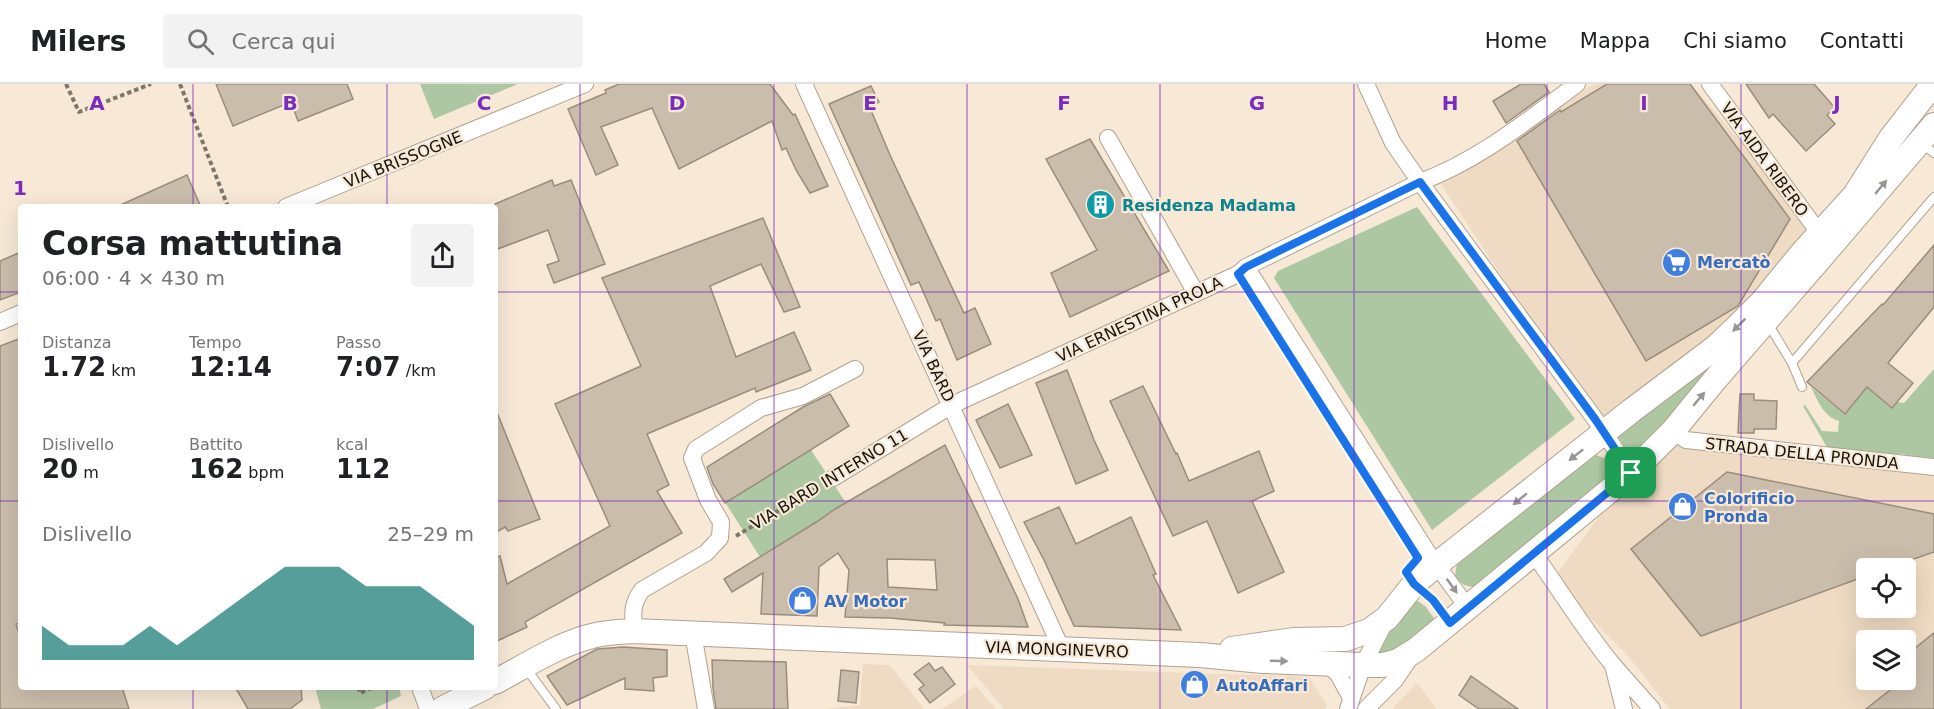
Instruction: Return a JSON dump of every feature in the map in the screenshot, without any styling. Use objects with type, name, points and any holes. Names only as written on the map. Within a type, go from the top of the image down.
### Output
[{"type":"street","name":"VIA BRISSOGNE","points":[[293,204],[585,84]]},
{"type":"street","name":"VIA BARD","points":[[804,84],[1062,650]]},
{"type":"street","points":[[1365,84],[1393,143],[1631,473]]},
{"type":"street","name":"VIA ERNESTINA PROLA","points":[[952,405],[1238,274],[1246,267],[1420,182],[1438,176],[1511,133],[1577,84]]},
{"type":"street","name":"VIA AIDA RIBERO","points":[[1710,84],[1820,234]]},
{"type":"street","points":[[1349,703],[1363,664],[1387,618],[1414,584],[1716,347],[1762,302],[1803,252],[1855,195],[1904,120],[1934,84]]},
{"type":"street","points":[[1366,709],[1395,680],[1416,650],[1631,473],[1673,430],[1766,321],[1929,140],[1904,120]]},
{"type":"street","points":[[1108,138],[1196,293]]},
{"type":"street","points":[[1246,267],[1436,565],[1468,608]]},
{"type":"street","points":[[0,322],[18,314]]},
{"type":"street","points":[[634,631],[633,606],[635,599],[642,591],[706,553],[720,538],[721,522],[708,500],[692,458],[696,449],[761,408],[802,396],[855,369]]},
{"type":"street","name":"VIA BARD INTERNO 11","points":[[833,478],[952,405]]},
{"type":"street","name":"STRADA DELLA PRONDA","points":[[1673,430],[1686,440],[1934,467]]},
{"type":"street","points":[[1534,554],[1573,608],[1590,637],[1652,709]]},
{"type":"street","points":[[1200,655],[1294,640],[1354,637],[1369,631],[1387,618]]},
{"type":"street","name":"VIA MONGINEVRO","points":[[498,680],[572,643],[591,636],[634,631],[1383,665],[1398,661],[1416,650]]},
{"type":"street","points":[[693,633],[706,709]]},
{"type":"street","points":[[1326,663],[1338,674],[1349,703]]},
{"type":"street","points":[[1613,665],[1624,709]]},
{"type":"street","points":[[421,690],[428,709]]},
{"type":"street","points":[[442,709],[479,690]]},
{"type":"lane","points":[[1792,363],[1934,197]]},
{"type":"lane","points":[[1766,321],[1792,363],[1802,387]]},
{"type":"lane","points":[[525,666],[556,709]]},
{"type":"path","points":[[66,84],[78,112],[151,84]]},
{"type":"path","points":[[180,84],[227,204]]},
{"type":"path","name":"VIA BARD INTERNO 11","points":[[789,504],[734,536],[833,478]]},
{"type":"shaded area","points":[[1594,84],[1691,84],[1820,234],[1674,430],[1934,466],[1934,709],[1670,709],[1628,656],[1552,580],[1631,473],[1441,184]]},
{"type":"shaded area","points":[[863,664],[890,665],[924,709],[824,709],[860,705]]},
{"type":"shaded area","points":[[967,665],[1309,677],[1327,705],[1324,709],[1004,709]]},
{"type":"shaded area","points":[[1417,683],[1437,709],[1392,709]]},
{"type":"shaded area","points":[[976,686],[996,709],[942,709]]},
{"type":"green space","points":[[420,84],[518,84],[434,119]]},
{"type":"green space","points":[[1417,207],[1575,419],[1432,530],[1274,278],[1278,271]]},
{"type":"green space","points":[[1741,341],[1635,455],[1631,455],[1618,434]]},
{"type":"green space","points":[[1934,369],[1934,460],[1902,454],[1874,456],[1828,449],[1803,406],[1805,405],[1822,431],[1838,432],[1839,421],[1825,412],[1811,387],[1844,414],[1867,387],[1892,408],[1896,402],[1904,403]]},
{"type":"green space","points":[[811,450],[846,503],[760,557],[725,502]]},
{"type":"green space","points":[[1593,454],[1607,459],[1612,468],[1610,477],[1481,586],[1466,586],[1455,576],[1457,562]]},
{"type":"green space","points":[[1415,599],[1426,607],[1435,620],[1395,654],[1372,653]]},
{"type":"green space","points":[[316,690],[400,690],[401,696],[373,709],[321,709]]},
{"type":"building","points":[[216,84],[347,84],[353,99],[298,121],[291,102],[233,126]]},
{"type":"building","points":[[619,84],[770,84],[793,115],[795,114],[828,186],[810,193],[786,148],[782,150],[772,121],[679,169],[652,108],[601,127],[618,165],[596,175],[568,109],[606,93],[605,90]]},
{"type":"building","points":[[1521,84],[1544,84],[1549,92],[1506,123],[1493,101]]},
{"type":"building","name":"Mercatò","points":[[1607,84],[1690,84],[1790,219],[1738,306],[1646,361],[1517,141],[1560,110],[1561,112]]},
{"type":"building","points":[[1746,84],[1814,84],[1835,108],[1827,115],[1835,124],[1806,151],[1773,114],[1769,118]]},
{"type":"building","points":[[871,86],[879,102],[870,108],[890,155],[964,313],[975,308],[991,344],[957,360],[940,319],[936,321],[919,282],[911,285],[829,104]]},
{"type":"building","name":"Residenza Madama","points":[[1090,139],[1169,271],[1070,317],[1051,273],[1097,250],[1046,159]]},
{"type":"building","points":[[187,175],[200,204],[123,204]]},
{"type":"building","points":[[552,180],[554,186],[571,180],[605,264],[554,283],[547,265],[559,261],[548,230],[498,249],[498,204],[495,204]]},
{"type":"building","points":[[763,218],[800,307],[784,312],[761,264],[710,286],[736,357],[794,332],[811,370],[756,392],[755,388],[647,434],[669,485],[657,491],[682,533],[525,622],[527,627],[498,641],[498,556],[500,556],[507,584],[610,526],[555,404],[641,366],[602,278]]},
{"type":"building","points":[[1934,245],[1934,307],[1888,363],[1913,383],[1892,408],[1867,387],[1845,414],[1807,382],[1883,305]]},
{"type":"building","points":[[18,253],[18,293],[0,300],[0,261]]},
{"type":"building","points":[[18,339],[18,624],[16,624],[18,630],[18,690],[123,690],[129,709],[0,709],[0,346]]},
{"type":"building","points":[[1067,370],[1108,470],[1076,484],[1036,383]]},
{"type":"building","points":[[1143,386],[1189,481],[1259,451],[1274,491],[1252,501],[1284,572],[1238,593],[1207,521],[1173,536],[1110,401]]},
{"type":"building","points":[[830,394],[849,426],[725,503],[713,484],[707,467],[803,407]]},
{"type":"building","points":[[1740,394],[1754,394],[1754,400],[1777,401],[1776,429],[1754,429],[1754,433],[1738,433]]},
{"type":"building","points":[[1008,404],[1032,455],[1000,468],[976,420]]},
{"type":"building","points":[[498,415],[540,519],[508,531],[505,527],[498,531]]},
{"type":"building","points":[[945,445],[1018,599],[1028,627],[944,625],[945,623],[890,618],[845,617],[849,570],[838,553],[819,567],[817,616],[761,614],[763,573],[732,592],[724,579],[835,509]],"holes":[[[887,559],[935,560],[937,590],[888,587]]]},
{"type":"building","points":[[1727,472],[1934,514],[1934,552],[1916,558],[1856,558],[1856,580],[1701,636],[1631,549]]},
{"type":"building","points":[[1059,507],[1076,544],[1131,517],[1156,574],[1153,575],[1181,630],[1074,626],[1024,522]]},
{"type":"building","points":[[1934,633],[1934,709],[1866,709],[1890,690],[1916,690],[1916,647]]},
{"type":"building","points":[[623,647],[667,650],[667,676],[653,678],[654,691],[625,689],[625,678],[567,705],[547,676],[597,649]]},
{"type":"building","points":[[712,660],[786,662],[788,709],[716,709]]},
{"type":"building","points":[[929,663],[935,671],[942,667],[955,684],[930,703],[919,689],[924,685],[914,674]]},
{"type":"building","points":[[841,670],[859,672],[856,703],[838,701]]},
{"type":"building","points":[[1471,676],[1518,709],[1479,709],[1459,695]]},
{"type":"building","points":[[237,690],[301,690],[302,700],[290,709],[248,709]]},
{"type":"place","name":"Residenza Madama","points":[[1101,205]]},
{"type":"place","name":"Mercatò","points":[[1676,262]]},
{"type":"place","name":"Colorificio Pronda","points":[[1683,507]]},
{"type":"place","name":"AV Motor","points":[[803,601]]},
{"type":"place","name":"AutoAffari","points":[[1195,685]]},
{"type":"route","points":[[1420,182],[1595,419],[1631,473],[1450,623],[1433,600],[1414,584],[1406,572],[1418,558],[1238,274],[1246,267],[1420,182]]}]
